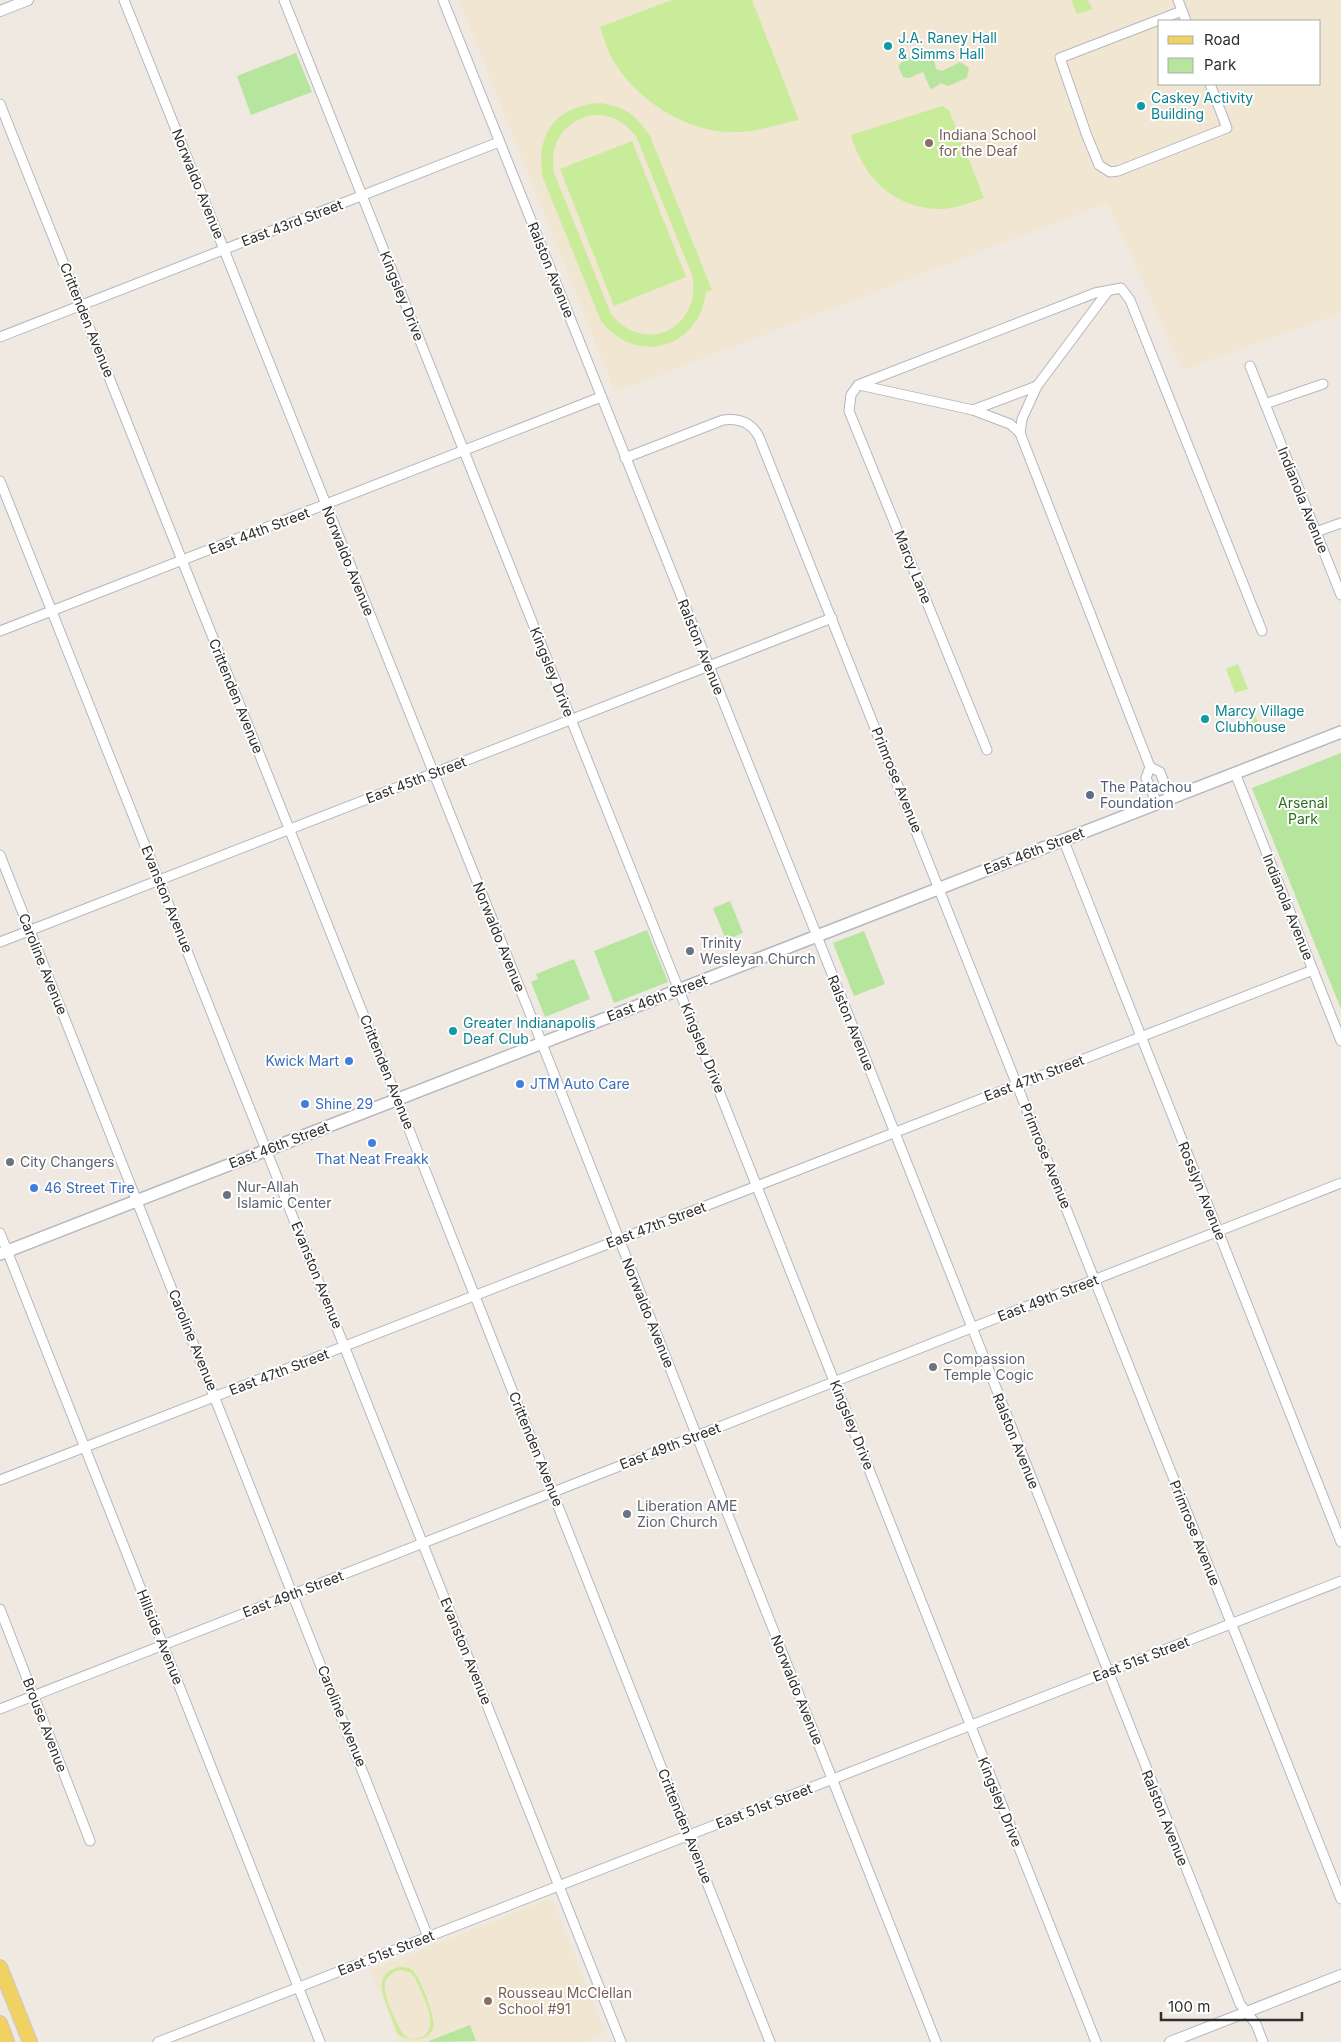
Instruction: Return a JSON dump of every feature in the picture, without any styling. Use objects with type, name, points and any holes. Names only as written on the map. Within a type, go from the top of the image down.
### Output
[{"type":"main road","name":"East 46th Street","points":[[4,1252],[1341,732]]},
{"type":"main road","points":[[0,1967],[30,2042]]},
{"type":"main road","points":[[0,2023],[8,2042]]},
{"type":"street","points":[[0,11],[28,0]]},
{"type":"street","name":"Norwaldo Avenue","points":[[124,0],[541,1043],[936,2042]]},
{"type":"street","name":"Kingsley Drive","points":[[284,0],[679,989],[1096,2042]]},
{"type":"street","name":"Ralston Avenue","points":[[443,0],[817,936],[1240,2004],[1256,2024],[1263,2042]]},
{"type":"street","points":[[1178,0],[1186,20]]},
{"type":"street","points":[[1159,20],[1182,11]]},
{"type":"street","points":[[1158,20],[1060,58],[1099,165],[1110,172],[1118,171],[1227,128],[1210,85]]},
{"type":"street","name":"Crittenden Avenue","points":[[0,104],[398,1099],[770,2042]]},
{"type":"street","name":"East 43rd Street","points":[[0,337],[500,142]]},
{"type":"street","points":[[858,385],[1095,293],[1121,288],[1130,300],[1262,631]]},
{"type":"street","points":[[1020,433],[1022,419],[1037,386],[1108,291]]},
{"type":"street","name":"Indianola Avenue","points":[[1250,366],[1341,595]]},
{"type":"street","points":[[1265,404],[1323,384]]},
{"type":"street","points":[[858,385],[973,410],[1010,424],[1020,433],[1150,767],[1146,778],[1157,803]]},
{"type":"street","name":"Marcy Lane","points":[[858,385],[851,395],[849,411],[987,750]]},
{"type":"street","points":[[973,410],[1037,386]]},
{"type":"street","name":"East 44th Street","points":[[0,631],[601,398]]},
{"type":"street","name":"Primrose Avenue","points":[[625,458],[723,420],[742,421],[752,427],[759,437],[1341,1899]]},
{"type":"street","name":"Evanston Avenue","points":[[0,483],[621,2042]]},
{"type":"street","points":[[1316,532],[1341,523]]},
{"type":"street","name":"East 45th Street","points":[[0,942],[30,932],[832,618]]},
{"type":"street","points":[[1150,767],[1160,772],[1170,798]]},
{"type":"street","name":"Indianola Avenue","points":[[1235,773],[1341,1041]]},
{"type":"street","name":"Rosslyn Avenue","points":[[1063,839],[1341,1542]]},
{"type":"street","name":"Caroline Avenue","points":[[0,855],[428,1937]]},
{"type":"street","name":"East 47th Street","points":[[0,1480],[1313,970]]},
{"type":"street","name":"East 49th Street","points":[[0,1709],[1341,1183]]},
{"type":"street","name":"Hillside Avenue","points":[[0,1233],[4,1252],[85,1447],[320,2042]]},
{"type":"street","name":"East 51st Street","points":[[158,2042],[1341,1581]]},
{"type":"street","name":"Brouse Avenue","points":[[0,1608],[90,1840]]},
{"type":"street","points":[[1170,2042],[1341,1975]]},
{"type":"shaded area","name":"Indiana School for the Deaf","points":[[459,0],[1341,0],[1341,313],[1183,370],[1107,203],[615,392]]},
{"type":"shaded area","name":"Rousseau McClellan School #91","points":[[552,1898],[605,2033],[583,2042],[399,2042],[371,1970]]},
{"type":"green space","points":[[672,0],[752,0],[799,120],[739,132],[702,128],[668,113],[652,103],[637,90],[614,62],[600,27]]},
{"type":"green space","points":[[1071,0],[1088,0],[1092,9],[1077,14]]},
{"type":"green space","points":[[926,49],[933,57],[936,69],[942,71],[960,62],[969,68],[967,78],[948,86],[941,83],[932,89],[923,72],[909,78],[903,77],[898,66],[905,59]]},
{"type":"green space","points":[[296,53],[312,92],[251,115],[237,76]]},
{"type":"green space","points":[[598,103],[622,109],[634,117],[650,136],[712,290],[706,292],[701,311],[692,327],[679,338],[664,345],[648,347],[631,343],[615,335],[601,321],[543,178],[542,149],[551,126],[570,110]],"holes":[[[599,115],[611,117],[622,122],[636,136],[692,275],[693,293],[689,309],[680,322],[668,330],[654,334],[640,333],[625,327],[611,314],[554,173],[554,153],[560,136],[573,123],[582,118]]]},
{"type":"green space","points":[[942,106],[949,110],[984,198],[950,208],[939,209],[908,203],[882,187],[863,164],[851,135]]},
{"type":"green space","points":[[632,141],[686,277],[614,306],[560,169]]},
{"type":"green space","points":[[1238,664],[1248,689],[1235,693],[1226,669]]},
{"type":"green space","points":[[1252,707],[1260,727],[1250,731],[1242,711]]},
{"type":"green space","name":"Arsenal Park","points":[[1341,753],[1341,1009],[1252,788]]},
{"type":"green space","points":[[730,901],[743,933],[726,940],[713,908]]},
{"type":"green space","points":[[647,930],[668,982],[614,1003],[594,951]]},
{"type":"green space","points":[[864,931],[885,984],[854,996],[833,943]]},
{"type":"green space","points":[[574,959],[590,999],[545,1017],[531,982],[538,979],[536,974]]},
{"type":"green space","points":[[399,1967],[408,1968],[413,1971],[420,1982],[430,2008],[433,2023],[431,2033],[427,2036],[413,2040],[408,2039],[399,2035],[396,2030],[382,1986],[382,1980],[391,1970]],"holes":[[[403,1970],[411,1973],[425,2000],[430,2017],[428,2032],[422,2037],[414,2039],[407,2037],[400,2029],[390,2007],[385,1986],[385,1981],[395,1971]]]},
{"type":"green space","points":[[470,2025],[476,2041],[429,2041]]},
{"type":"place","name":"J.A. Raney Hall & Simms Hall","points":[[888,46]]},
{"type":"place","name":"Caskey Activity Building","points":[[1141,106]]},
{"type":"place","name":"Indiana School for the Deaf","points":[[929,143]]},
{"type":"place","name":"Marcy Village Clubhouse","points":[[1205,719]]},
{"type":"place","name":"The Patachou Foundation","points":[[1090,795]]},
{"type":"place","name":"Trinity Wesleyan Church","points":[[690,951]]},
{"type":"place","name":"Greater Indianapolis Deaf Club","points":[[453,1031]]},
{"type":"place","name":"Kwick Mart","points":[[349,1061]]},
{"type":"place","name":"JTM Auto Care","points":[[520,1084]]},
{"type":"place","name":"Shine 29","points":[[305,1104]]},
{"type":"place","name":"That Neat Freakk","points":[[372,1143]]},
{"type":"place","name":"City Changers","points":[[10,1162]]},
{"type":"place","name":"46 Street Tire","points":[[34,1188]]},
{"type":"place","name":"Nur-Allah Islamic Center","points":[[227,1195]]},
{"type":"place","name":"Compassion Temple Cogic","points":[[933,1367]]},
{"type":"place","name":"Liberation AME Zion Church","points":[[627,1514]]},
{"type":"place","name":"Rousseau McClellan School #91","points":[[488,2001]]}]
